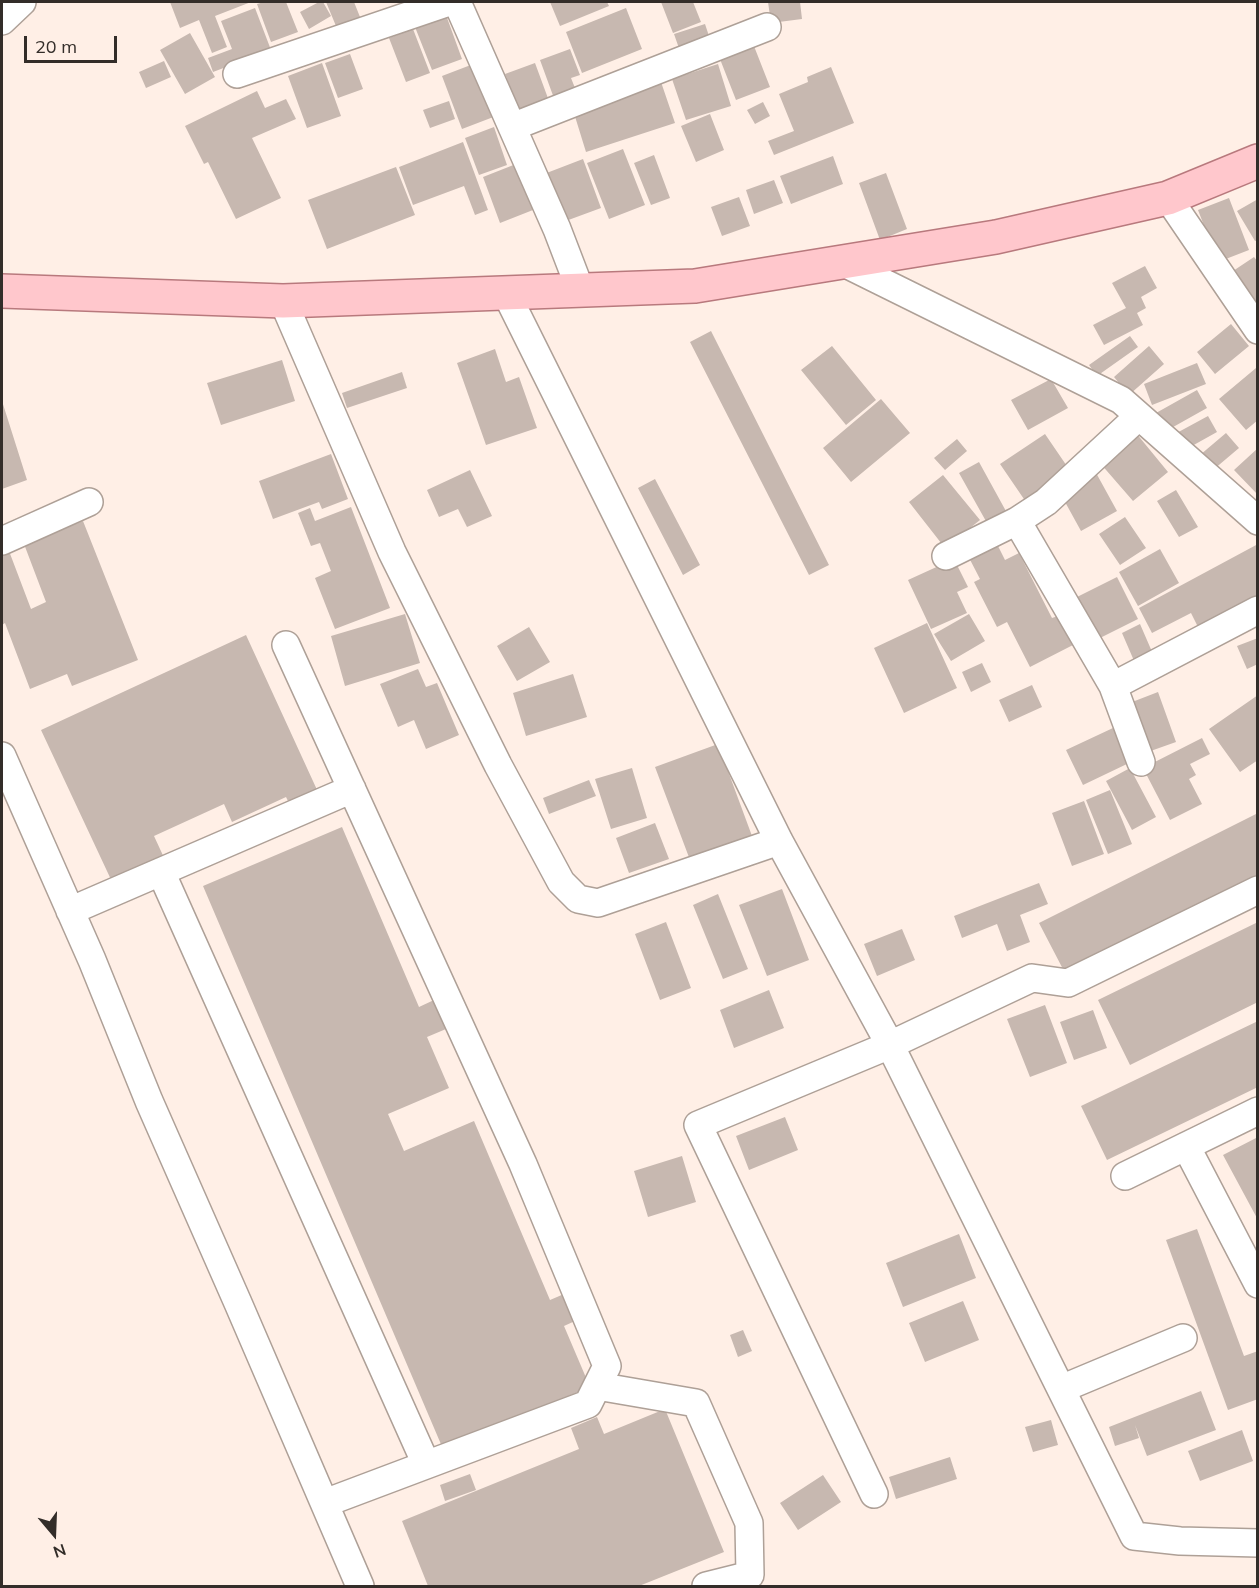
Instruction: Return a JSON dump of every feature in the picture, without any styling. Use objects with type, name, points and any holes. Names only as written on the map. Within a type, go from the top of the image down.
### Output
[{"type":"main road","points":[[2,291],[283,301],[695,286],[996,237],[1168,198],[1257,161]]},
{"type":"street","points":[[2,21],[22,2]]},
{"type":"street","points":[[237,74],[449,2]]},
{"type":"street","points":[[457,2],[580,289]]},
{"type":"street","points":[[512,127],[767,27]]},
{"type":"street","points":[[1168,198],[1257,330]]},
{"type":"street","points":[[842,262],[1121,400],[1257,521]]},
{"type":"street","points":[[506,293],[778,841],[890,1045],[1134,1536],[1180,1541],[1257,1543]]},
{"type":"street","points":[[283,301],[392,552],[498,765],[561,882],[578,899],[597,903],[778,841]]},
{"type":"street","points":[[946,556],[1017,521],[1046,502],[1139,416]]},
{"type":"street","points":[[2,541],[89,502]]},
{"type":"street","points":[[1017,521],[1113,686],[1142,762]]},
{"type":"street","points":[[1113,686],[1257,610]]},
{"type":"street","points":[[286,645],[523,1164],[607,1366],[588,1404],[324,1503]]},
{"type":"street","points":[[2,756],[360,1587]]},
{"type":"street","points":[[70,911],[352,789]]},
{"type":"street","points":[[161,872],[426,1464]]},
{"type":"street","points":[[874,1494],[698,1125],[890,1045],[1032,978],[1068,983],[1257,891]]},
{"type":"street","points":[[1125,1176],[1257,1111]]},
{"type":"street","points":[[1186,1146],[1257,1284]]},
{"type":"street","points":[[1061,1389],[1183,1338]]},
{"type":"street","points":[[597,1386],[696,1403],[749,1523],[750,1575],[706,1587]]},
{"type":"building","points":[[170,2],[251,2],[215,16],[227,47],[212,53],[199,20],[180,28]]},
{"type":"building","points":[[286,2],[298,32],[271,42],[257,4]]},
{"type":"building","points":[[323,2],[331,16],[309,29],[300,12]]},
{"type":"building","points":[[326,2],[354,2],[360,17],[336,26]]},
{"type":"building","points":[[550,2],[607,2],[609,6],[560,26]]},
{"type":"building","points":[[661,2],[693,2],[701,22],[673,33]]},
{"type":"building","points":[[768,2],[800,2],[802,19],[771,23]]},
{"type":"building","points":[[255,8],[271,50],[213,72],[208,58],[232,49],[221,21]]},
{"type":"building","points":[[626,8],[642,49],[582,73],[566,32]]},
{"type":"building","points":[[446,15],[462,59],[432,70],[415,27]]},
{"type":"building","points":[[705,24],[712,45],[681,54],[674,34]]},
{"type":"building","points":[[413,29],[430,73],[406,82],[389,38]]},
{"type":"building","points":[[190,33],[215,77],[185,94],[160,50]]},
{"type":"building","points":[[752,41],[770,87],[736,100],[718,54]]},
{"type":"building","points":[[570,49],[580,75],[571,78],[577,93],[555,101],[540,60]]},
{"type":"building","points":[[350,54],[363,89],[338,98],[325,63]]},
{"type":"building","points":[[164,61],[171,77],[146,88],[139,72]]},
{"type":"building","points":[[322,63],[341,116],[307,128],[288,76]]},
{"type":"building","points":[[476,63],[496,116],[462,129],[442,76]]},
{"type":"building","points":[[535,63],[549,101],[520,112],[505,74]]},
{"type":"building","points":[[718,64],[731,106],[686,120],[672,79]]},
{"type":"building","points":[[831,67],[854,123],[774,155],[768,141],[794,131],[779,94],[808,82],[807,77]]},
{"type":"building","points":[[661,82],[675,123],[586,152],[573,110]]},
{"type":"building","points":[[257,91],[265,108],[286,99],[296,119],[252,138],[281,198],[236,219],[208,162],[204,164],[185,126]]},
{"type":"building","points":[[449,101],[455,119],[430,128],[423,110]]},
{"type":"building","points":[[763,102],[770,116],[755,124],[747,110]]},
{"type":"building","points":[[710,114],[724,150],[696,162],[681,126]]},
{"type":"building","points":[[494,127],[507,165],[479,175],[465,138]]},
{"type":"building","points":[[463,142],[488,210],[475,215],[464,186],[413,205],[399,167]]},
{"type":"building","points":[[623,149],[645,205],[609,219],[587,163]]},
{"type":"building","points":[[654,155],[670,198],[651,205],[634,163]]},
{"type":"building","points":[[833,156],[843,184],[791,204],[780,176]]},
{"type":"building","points":[[583,159],[601,208],[563,222],[544,174]]},
{"type":"building","points":[[516,164],[533,210],[500,223],[483,177]]},
{"type":"building","points":[[396,167],[415,215],[327,249],[308,200]]},
{"type":"building","points":[[886,173],[907,229],[880,240],[859,183]]},
{"type":"building","points":[[774,180],[783,203],[754,214],[746,190]]},
{"type":"building","points":[[739,197],[750,226],[722,236],[711,207]]},
{"type":"building","points":[[1229,198],[1249,250],[1218,262],[1198,210]]},
{"type":"building","points":[[1258,199],[1258,240],[1255,241],[1237,211]]},
{"type":"building","points":[[1254,257],[1258,262],[1258,314],[1230,273]]},
{"type":"building","points":[[1145,266],[1157,288],[1141,297],[1146,308],[1137,313],[1143,325],[1104,345],[1093,325],[1126,308],[1112,283]]},
{"type":"building","points":[[1231,324],[1249,346],[1215,374],[1197,352]]},
{"type":"building","points":[[711,331],[829,565],[809,575],[690,342]]},
{"type":"building","points":[[1130,336],[1138,347],[1097,376],[1089,365]]},
{"type":"building","points":[[832,346],[876,400],[846,425],[801,370]]},
{"type":"building","points":[[1149,346],[1164,364],[1129,395],[1114,377]]},
{"type":"building","points":[[495,349],[506,382],[519,377],[537,428],[486,445],[457,363]]},
{"type":"building","points":[[282,360],[295,401],[221,425],[207,383]]},
{"type":"building","points":[[1197,363],[1206,384],[1152,405],[1144,384]]},
{"type":"building","points":[[1256,368],[1258,420],[1246,430],[1219,399]]},
{"type":"building","points":[[402,372],[407,388],[347,408],[342,393]]},
{"type":"building","points":[[1051,379],[1068,408],[1028,430],[1011,400]]},
{"type":"building","points":[[1197,390],[1207,408],[1166,431],[1156,413]]},
{"type":"building","points":[[881,399],[910,433],[851,482],[823,448]]},
{"type":"building","points":[[2,401],[27,480],[2,489]]},
{"type":"building","points":[[1208,416],[1217,432],[1183,451],[1173,435]]},
{"type":"building","points":[[1136,433],[1168,472],[1133,501],[1100,463]]},
{"type":"building","points":[[1226,433],[1239,448],[1213,470],[1200,455]]},
{"type":"building","points":[[1045,434],[1073,475],[1028,505],[1000,464]]},
{"type":"building","points":[[957,439],[967,451],[945,470],[934,458]]},
{"type":"building","points":[[1258,448],[1258,495],[1234,470]]},
{"type":"building","points":[[331,454],[348,499],[322,509],[319,502],[273,519],[259,481]]},
{"type":"building","points":[[979,462],[1007,513],[987,523],[959,473]]},
{"type":"building","points":[[470,470],[492,516],[467,527],[458,509],[439,517],[427,490]]},
{"type":"building","points":[[1095,471],[1117,511],[1081,531],[1059,491]]},
{"type":"building","points":[[943,475],[980,520],[945,548],[909,502]]},
{"type":"building","points":[[655,479],[700,565],[683,575],[638,488]]},
{"type":"building","points":[[1176,490],[1198,527],[1179,537],[1157,501]]},
{"type":"building","points":[[351,507],[390,608],[335,629],[315,578],[331,571],[320,543],[311,546],[298,513],[310,508],[315,521]]},
{"type":"building","points":[[1125,517],[1146,548],[1120,565],[1099,534]]},
{"type":"building","points":[[83,521],[138,660],[72,686],[67,674],[30,689],[5,623],[2,625],[2,553],[9,551],[31,609],[46,602],[24,544]]},
{"type":"building","points":[[993,536],[1005,560],[1019,553],[1052,618],[1058,616],[1073,645],[1030,667],[1007,622],[997,627],[974,582],[980,579],[965,550]]},
{"type":"building","points":[[1258,544],[1258,598],[1199,629],[1191,613],[1152,633],[1139,608]]},
{"type":"building","points":[[1160,549],[1179,583],[1138,606],[1119,572]]},
{"type":"building","points":[[954,559],[968,587],[957,592],[967,613],[931,629],[908,580]]},
{"type":"building","points":[[1117,577],[1138,619],[1092,642],[1071,600]]},
{"type":"building","points":[[405,614],[420,663],[345,686],[331,636]]},
{"type":"building","points":[[969,614],[985,641],[951,661],[934,634]]},
{"type":"building","points":[[927,623],[957,688],[904,713],[874,648]]},
{"type":"building","points":[[1140,624],[1153,654],[1135,663],[1122,633]]},
{"type":"building","points":[[529,627],[550,662],[517,681],[497,646]]},
{"type":"building","points":[[246,635],[318,792],[290,805],[286,797],[232,822],[224,804],[154,836],[166,862],[114,886],[41,730]]},
{"type":"building","points":[[1258,638],[1258,664],[1247,669],[1237,646]]},
{"type":"building","points":[[982,663],[991,682],[971,692],[962,672]]},
{"type":"building","points":[[418,669],[426,687],[437,683],[459,735],[426,749],[414,720],[398,727],[380,684]]},
{"type":"building","points":[[573,674],[587,717],[526,736],[513,693]]},
{"type":"building","points":[[1032,685],[1042,707],[1009,722],[999,700]]},
{"type":"building","points":[[1158,692],[1176,742],[1145,753],[1127,704]]},
{"type":"building","points":[[1258,695],[1258,760],[1240,772],[1209,729]]},
{"type":"building","points":[[1113,728],[1129,763],[1083,785],[1066,750]]},
{"type":"building","points":[[1202,738],[1210,754],[1190,764],[1196,775],[1189,779],[1202,804],[1170,820],[1143,768]]},
{"type":"building","points":[[718,744],[752,836],[690,860],[655,767]]},
{"type":"building","points":[[632,768],[647,818],[611,829],[595,779]]},
{"type":"building","points":[[1130,768],[1156,817],[1132,830],[1106,781]]},
{"type":"building","points":[[589,780],[596,796],[549,814],[543,798]]},
{"type":"building","points":[[1110,790],[1132,844],[1108,854],[1086,800]]},
{"type":"building","points":[[1084,801],[1104,854],[1072,866],[1052,813]]},
{"type":"building","points":[[1258,813],[1258,876],[1065,973],[1039,923]]},
{"type":"building","points":[[655,823],[669,859],[629,873],[616,838]]},
{"type":"building","points":[[342,827],[419,1007],[434,1000],[446,1029],[427,1037],[449,1088],[388,1114],[404,1151],[474,1121],[550,1300],[564,1294],[575,1321],[564,1326],[590,1387],[443,1449],[203,886]]},
{"type":"building","points":[[1039,883],[1048,904],[1020,915],[1030,942],[1007,951],[997,924],[962,938],[954,916]]},
{"type":"building","points":[[782,889],[809,960],[767,976],[739,905]]},
{"type":"building","points":[[718,894],[748,969],[723,979],[693,905]]},
{"type":"building","points":[[666,922],[691,988],[660,1000],[635,934]]},
{"type":"building","points":[[1258,922],[1258,1002],[1130,1065],[1098,1000]]},
{"type":"building","points":[[902,929],[915,960],[877,976],[864,944]]},
{"type":"building","points":[[769,990],[784,1028],[734,1048],[720,1010]]},
{"type":"building","points":[[1045,1005],[1067,1063],[1030,1077],[1007,1019]]},
{"type":"building","points":[[1093,1010],[1107,1048],[1074,1060],[1060,1022]]},
{"type":"building","points":[[1258,1021],[1258,1087],[1107,1160],[1081,1106]]},
{"type":"building","points":[[785,1117],[798,1150],[749,1170],[736,1136]]},
{"type":"building","points":[[1258,1137],[1258,1220],[1223,1155]]},
{"type":"building","points":[[682,1156],[696,1202],[648,1217],[634,1171]]},
{"type":"building","points":[[1197,1229],[1244,1356],[1258,1351],[1258,1399],[1228,1410],[1166,1240]]},
{"type":"building","points":[[959,1234],[976,1278],[903,1307],[886,1263]]},
{"type":"building","points":[[963,1301],[979,1340],[925,1362],[909,1323]]},
{"type":"building","points":[[743,1330],[752,1351],[738,1357],[730,1335]]},
{"type":"building","points":[[1201,1391],[1216,1430],[1147,1456],[1135,1425],[1139,1438],[1115,1446],[1109,1427]]},
{"type":"building","points":[[665,1409],[724,1552],[639,1586],[428,1586],[402,1521],[579,1449],[571,1428],[597,1417],[604,1434]]},
{"type":"building","points":[[1051,1420],[1058,1445],[1033,1452],[1025,1427]]},
{"type":"building","points":[[1242,1430],[1253,1461],[1200,1481],[1188,1451]]},
{"type":"building","points":[[950,1457],[957,1479],[896,1499],[889,1477]]},
{"type":"building","points":[[470,1474],[476,1490],[445,1501],[440,1485]]},
{"type":"building","points":[[823,1475],[841,1502],[798,1530],[780,1503]]}]
